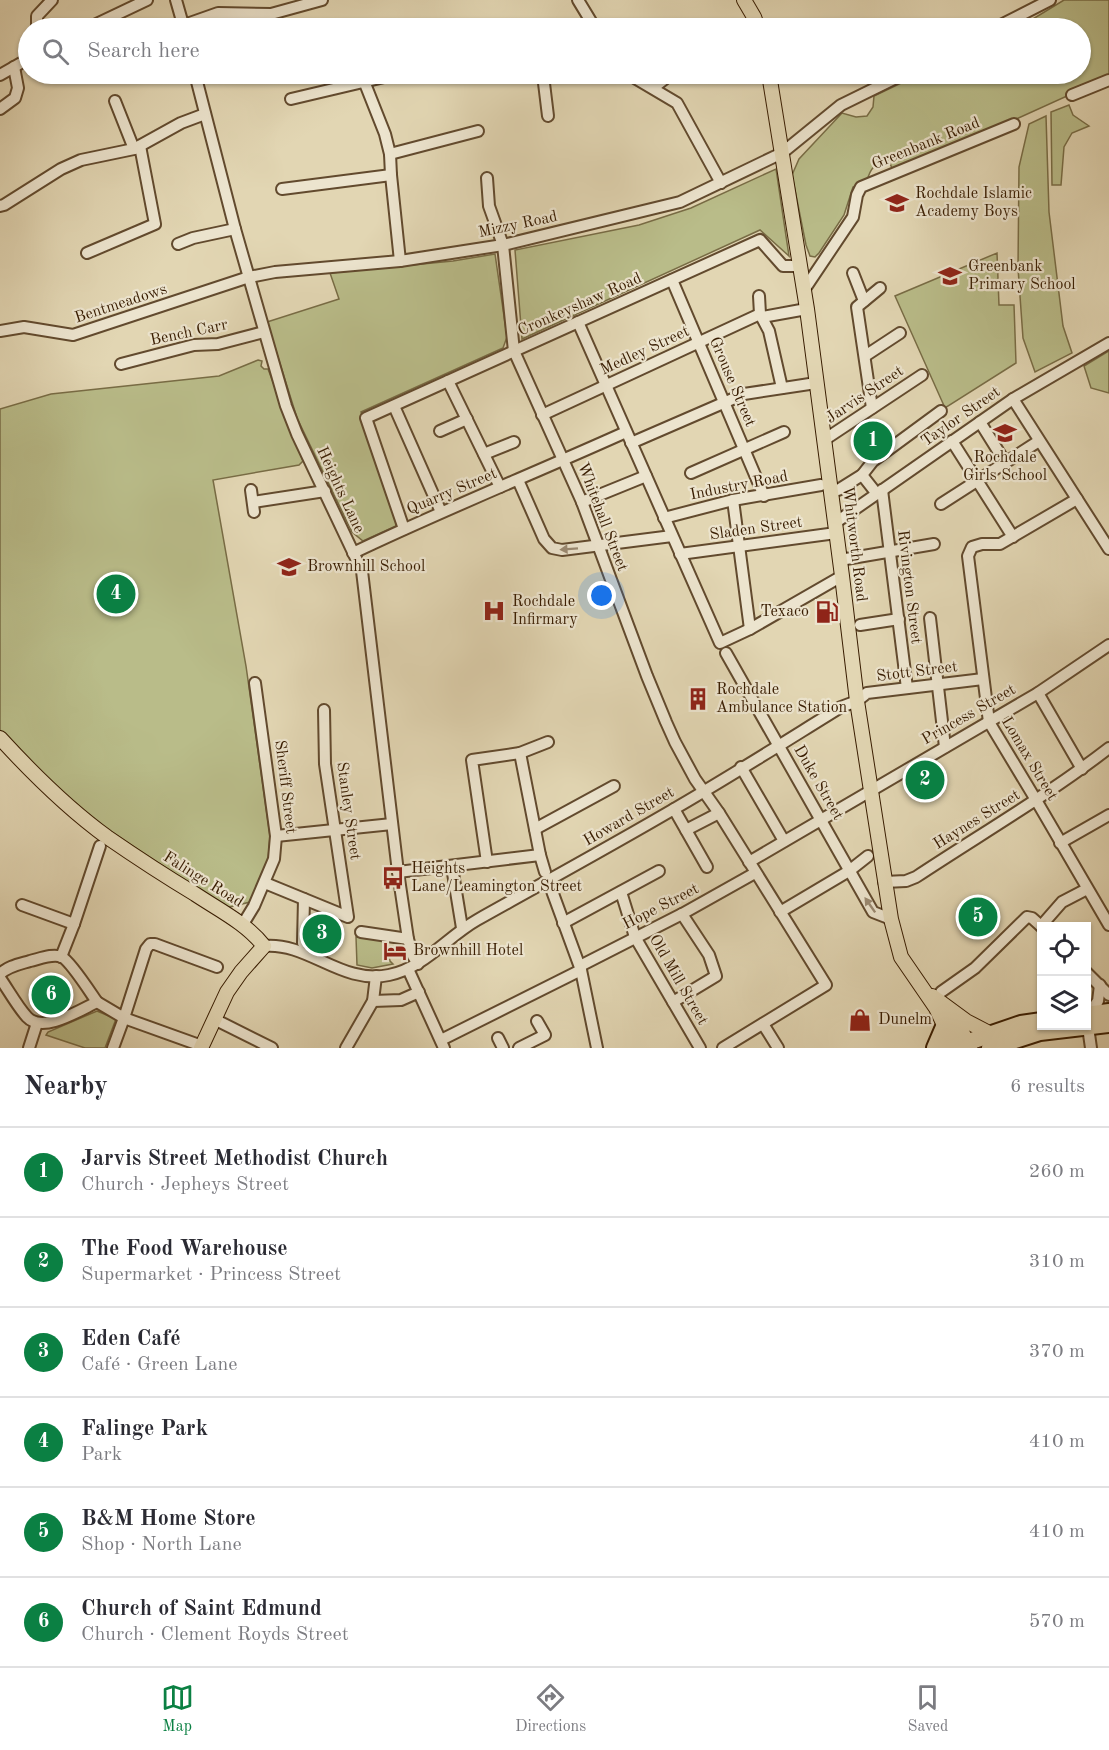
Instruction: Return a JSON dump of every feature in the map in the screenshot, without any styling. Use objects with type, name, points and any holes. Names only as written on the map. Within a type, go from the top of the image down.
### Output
[{"type":"highway","points":[[1091,1019],[1109,1012]]},
{"type":"highway","points":[[1091,1021],[1109,1024]]},
{"type":"highway","points":[[990,1041],[1021,1024],[1037,1022]]},
{"type":"highway","points":[[935,1048],[944,1027]]},
{"type":"highway","points":[[959,1047],[1048,1030]]},
{"type":"highway","points":[[1003,1048],[1025,1036]]},
{"type":"main road","points":[[744,0],[754,18]]},
{"type":"main road","name":"Whitworth Road","points":[[771,84],[804,290],[857,701],[891,920],[901,957],[959,1047]]},
{"type":"main road","name":"Falinge Road","points":[[0,738],[58,798],[107,836],[243,924],[264,946]]},
{"type":"main road","points":[[202,1047],[227,992],[264,946]]},
{"type":"main road","points":[[923,989],[990,1041]]},
{"type":"main road","name":"Whitworth Road","points":[[936,1008],[954,1022],[962,1032],[959,1047]]},
{"type":"street","points":[[37,18],[37,15],[52,0]]},
{"type":"street","points":[[103,18],[123,5],[147,0]]},
{"type":"street","points":[[176,0],[181,18]]},
{"type":"street","points":[[206,18],[218,13],[271,14],[322,0]]},
{"type":"street","points":[[578,0],[589,18]]},
{"type":"street","points":[[1015,18],[1050,0]]},
{"type":"street","points":[[0,75],[18,65]]},
{"type":"street","points":[[0,109],[15,98],[18,88],[14,67]]},
{"type":"street","points":[[1072,95],[1109,80]]},
{"type":"street","name":"Heights Lane","points":[[198,84],[235,230],[286,406],[362,571],[408,939],[419,992],[442,1044]]},
{"type":"street","points":[[291,99],[352,84]]},
{"type":"street","points":[[365,84],[385,134],[390,154],[400,261]]},
{"type":"street","points":[[545,84],[548,116]]},
{"type":"street","points":[[646,84],[677,103],[721,183]]},
{"type":"street","points":[[653,88],[658,84]]},
{"type":"street","name":"Mizzy Road","points":[[249,277],[286,271],[400,261],[503,245],[680,202],[782,153],[841,105],[884,84]]},
{"type":"street","points":[[87,253],[155,224],[144,161],[115,101]]},
{"type":"street","points":[[0,206],[61,169],[81,160],[137,148],[181,123],[205,114]]},
{"type":"street","name":"Greenbank Road","points":[[804,290],[853,217],[857,195],[861,188],[1014,124]]},
{"type":"street","points":[[390,154],[478,131]]},
{"type":"street","points":[[282,189],[391,175]]},
{"type":"street","name":"Whitehall Street","points":[[487,178],[489,206],[503,245],[514,351],[582,502],[647,676],[675,742],[695,778],[705,790],[826,985],[762,1024]]},
{"type":"street","points":[[178,244],[193,238],[235,230]]},
{"type":"street","name":"Cronkeyshaw Road","points":[[404,529],[366,418],[760,240],[783,266],[800,266]]},
{"type":"street","points":[[853,273],[861,304],[872,408]]},
{"type":"street","name":"Bentmeadows","points":[[0,331],[24,327],[73,335],[249,277]]},
{"type":"street","name":"Grouse Street","points":[[672,280],[764,496]]},
{"type":"street","points":[[861,304],[880,288]]},
{"type":"street","points":[[759,297],[761,315],[769,331],[782,388]]},
{"type":"street","name":"Medley Street","points":[[542,415],[761,315],[801,310]]},
{"type":"street","points":[[578,322],[720,643],[750,629],[842,576]]},
{"type":"street","name":"Bench Carr","points":[[121,364],[194,345],[218,344],[264,332]]},
{"type":"street","points":[[865,356],[900,333]]},
{"type":"street","name":"Taylor Street","points":[[836,528],[879,492],[1013,399],[1109,343]]},
{"type":"street","name":"Jarvis Street","points":[[824,440],[922,375]]},
{"type":"street","points":[[448,381],[500,487]]},
{"type":"street","points":[[631,442],[744,394],[816,383]]},
{"type":"street","points":[[1013,399],[1109,549]]},
{"type":"street","points":[[394,406],[441,512]]},
{"type":"street","points":[[838,490],[862,476],[873,461],[941,411]]},
{"type":"street","points":[[440,431],[467,419]]},
{"type":"street","points":[[980,422],[1005,462]]},
{"type":"street","name":"Quarry Street","points":[[353,553],[441,512],[626,432]]},
{"type":"street","points":[[691,472],[784,432]]},
{"type":"street","points":[[952,441],[1013,537],[1077,499]]},
{"type":"street","points":[[941,504],[1039,441]]},
{"type":"street","points":[[484,454],[514,442]]},
{"type":"street","points":[[582,502],[646,476]]},
{"type":"street","points":[[862,476],[879,492]]},
{"type":"street","points":[[518,480],[544,539],[552,548],[562,550],[672,536]]},
{"type":"street","name":"Industry Road","points":[[664,518],[733,500],[821,485]]},
{"type":"street","points":[[251,490],[254,507],[325,491]]},
{"type":"street","name":"Rivington Street","points":[[879,492],[890,551],[907,688]]},
{"type":"street","points":[[733,500],[750,629]]},
{"type":"street","name":"Sladen Street","points":[[680,554],[739,546],[836,528]]},
{"type":"street","name":"Lomax Street","points":[[1013,537],[999,544],[982,544],[972,547],[968,556],[988,722],[1109,925]]},
{"type":"street","points":[[840,560],[890,551],[912,543],[934,544]]},
{"type":"street","points":[[930,618],[945,747]]},
{"type":"street","points":[[860,625],[899,619]]},
{"type":"street","name":"Princess Street","points":[[749,862],[1038,693],[1109,645]]},
{"type":"street","name":"Duke Street","points":[[726,653],[873,912],[891,920]]},
{"type":"street","name":"Stott Street","points":[[857,701],[867,693],[982,679]]},
{"type":"street","name":"Sheriff Street","points":[[243,924],[265,883],[274,859],[276,836],[255,683]]},
{"type":"street","points":[[1038,693],[1082,769]]},
{"type":"street","name":"Howard Street","points":[[413,966],[462,928],[546,876],[674,809],[841,707],[857,701]]},
{"type":"street","name":"Stanley Street","points":[[304,899],[348,916],[325,764],[324,710]]},
{"type":"street","points":[[487,861],[472,760],[520,753],[548,742]]},
{"type":"street","name":"Haynes Street","points":[[884,882],[906,881],[916,877],[975,837],[1036,800],[1109,748]]},
{"type":"street","points":[[520,753],[540,855],[580,968],[597,1048]]},
{"type":"street","points":[[741,768],[784,841]]},
{"type":"street","points":[[535,829],[614,786]]},
{"type":"street","points":[[674,809],[707,867]]},
{"type":"street","points":[[686,830],[719,813]]},
{"type":"street","points":[[1060,843],[1109,815]]},
{"type":"street","points":[[276,836],[392,824]]},
{"type":"street","points":[[61,957],[100,846]]},
{"type":"street","points":[[398,872],[540,855]]},
{"type":"street","points":[[780,912],[849,871],[868,856]]},
{"type":"street","points":[[452,867],[462,928]]},
{"type":"street","points":[[563,923],[659,871]]},
{"type":"street","name":"Hope Street","points":[[442,1044],[755,873]]},
{"type":"street","points":[[265,883],[304,899],[303,943]]},
{"type":"street","points":[[1045,922],[1062,902],[1087,889]]},
{"type":"street","name":"Old Mill Street","points":[[621,892],[635,937],[700,1048]]},
{"type":"street","points":[[22,905],[74,924]]},
{"type":"street","points":[[673,1002],[716,976],[709,955],[682,914]]},
{"type":"street","points":[[941,992],[975,968],[1025,918],[1032,918],[1037,923]]},
{"type":"street","points":[[361,932],[408,939]]},
{"type":"street","points":[[113,1048],[146,949],[150,945],[155,944],[217,967]]},
{"type":"street","points":[[264,946],[277,945],[300,951],[361,976],[388,975],[413,966]]},
{"type":"street","points":[[97,1002],[49,1023],[37,1023],[27,1017],[0,976],[6,969],[16,965],[47,957],[61,957],[68,962],[97,1002],[124,1018],[202,1047]]},
{"type":"street","points":[[346,1048],[373,1001],[376,976]]},
{"type":"street","points":[[1091,976],[1109,995]]},
{"type":"street","points":[[1091,1013],[1098,1001],[1100,984]]},
{"type":"street","points":[[373,1001],[401,1000],[419,992]]},
{"type":"street","points":[[214,1019],[272,1048]]},
{"type":"street","points":[[519,1048],[545,1035],[537,1021]]},
{"type":"street","points":[[29,1048],[37,1023]]},
{"type":"street","points":[[723,1048],[762,1024],[778,1048]]},
{"type":"street","points":[[1088,1030],[1090,1048]]},
{"type":"green space","points":[[1064,0],[1109,0],[1109,77],[893,171],[888,158],[880,162],[874,166],[867,181],[853,187],[844,215],[819,253],[815,257],[810,256],[792,175],[799,159],[842,113],[856,117],[867,116],[873,107],[874,96],[899,84],[1091,84],[1091,18],[1035,18]]},
{"type":"green space","points":[[1069,105],[1073,115],[1089,126],[1072,133],[1064,147],[1061,185],[1052,185],[1051,112]]},
{"type":"green space","points":[[1046,116],[1049,212],[1063,326],[1072,353],[1035,372],[1023,338],[1018,268],[1019,167],[1029,124]]},
{"type":"green space","points":[[776,169],[789,256],[760,230],[522,339],[515,250],[639,225],[691,208]]},
{"type":"green space","points":[[997,253],[999,305],[1014,305],[1016,363],[945,408],[895,296]]},
{"type":"green space","points":[[495,254],[507,337],[503,348],[361,412],[396,517],[396,526],[363,541],[352,532],[297,418],[267,322],[339,299],[330,273],[453,261]]},
{"type":"green space","points":[[1109,351],[1109,393],[1091,388],[1084,366]]},
{"type":"green space","points":[[258,360],[262,361],[261,366],[264,369],[268,369],[303,461],[299,465],[213,480],[246,666],[270,836],[268,861],[250,902],[226,908],[103,826],[67,799],[0,730],[0,409],[51,394],[219,376]]},
{"type":"green space","points":[[356,937],[385,940],[390,961],[393,964],[372,968],[357,965]]},
{"type":"green space","points":[[97,1011],[116,1019],[105,1048],[85,1048],[46,1035],[48,1032]]},
{"type":"place","name":"Rochdale Islamic Academy Boys","points":[[897,203]]},
{"type":"place","name":"Greenbank Primary School","points":[[950,276]]},
{"type":"place","name":"Rochdale Girls School","points":[[1005,433]]},
{"type":"place","name":"Jarvis Street Methodist Church","points":[[873,441]]},
{"type":"place","name":"Brownhill School","points":[[289,567]]},
{"type":"place","name":"Falinge Park","points":[[116,594]]},
{"type":"place","name":"Rochdale Infirmary","points":[[494,611]]},
{"type":"place","name":"Texaco","points":[[827,612]]},
{"type":"place","name":"Rochdale Ambulance Station","points":[[698,699]]},
{"type":"place","name":"The Food Warehouse","points":[[925,780]]},
{"type":"place","name":"Heights Lane/Leamington Street","points":[[393,878]]},
{"type":"place","name":"B&M Home Store","points":[[978,917]]},
{"type":"place","name":"Eden Café","points":[[322,934]]},
{"type":"place","name":"Brownhill Hotel","points":[[395,951]]},
{"type":"place","name":"Church of Saint Edmund","points":[[51,995]]},
{"type":"place","name":"Dunelm","points":[[860,1020]]}]
